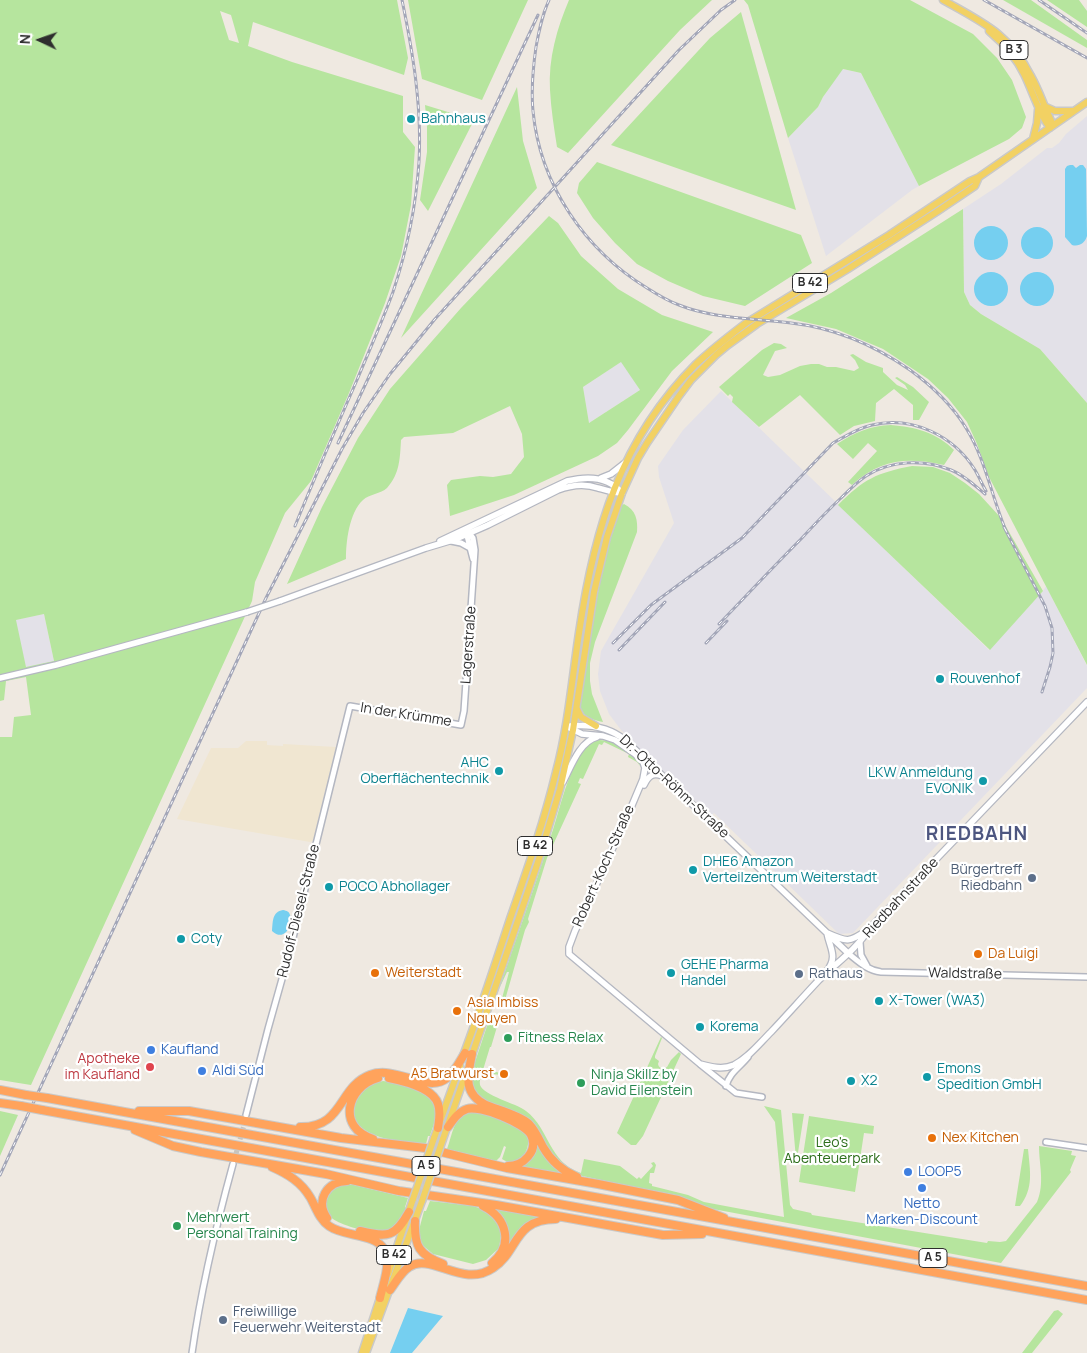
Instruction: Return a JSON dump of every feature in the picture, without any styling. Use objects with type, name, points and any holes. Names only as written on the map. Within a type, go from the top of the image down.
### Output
[{"type":"highway","name":"A 5","points":[[272,1125],[306,1127],[324,1122],[338,1111],[355,1085],[373,1074],[395,1074],[436,1084],[443,1081],[468,1054]]},
{"type":"highway","points":[[468,1054],[468,1086],[476,1099],[527,1122],[533,1128],[547,1153],[559,1166],[573,1176],[598,1184]]},
{"type":"highway","points":[[438,1128],[439,1106],[433,1095],[400,1080],[377,1078],[368,1082],[356,1092],[351,1104],[350,1115],[352,1123],[360,1133],[368,1138],[389,1144],[426,1148],[507,1168],[678,1200],[735,1222]]},
{"type":"highway","name":"A 5","points":[[0,1090],[1087,1286]]},
{"type":"highway","name":"A 5","points":[[0,1102],[1087,1300]]},
{"type":"highway","points":[[448,1127],[460,1112],[476,1108],[517,1123],[531,1134],[532,1151],[521,1163],[508,1166],[484,1162]]},
{"type":"highway","name":"A 5","points":[[117,1110],[189,1111],[341,1138],[389,1144]]},
{"type":"highway","points":[[122,1124],[173,1146],[326,1174],[399,1191],[663,1235],[715,1233]]},
{"type":"highway","points":[[249,1160],[272,1167],[293,1178],[304,1189],[321,1218],[329,1226],[372,1240],[382,1246],[388,1262],[380,1298]]},
{"type":"highway","points":[[370,1185],[344,1181],[330,1186],[325,1192],[322,1201],[325,1215],[338,1226],[373,1235],[381,1235],[390,1234],[399,1228],[409,1212]]},
{"type":"highway","points":[[415,1221],[417,1246],[424,1254],[453,1267],[473,1271],[482,1269],[490,1265],[501,1254],[505,1239],[504,1228],[495,1213],[485,1206],[474,1202]]},
{"type":"highway","points":[[390,1290],[408,1267],[417,1264],[432,1265],[463,1275],[482,1274],[500,1263],[524,1230],[533,1224],[552,1219],[576,1220]]},
{"type":"main road","name":"B 3","points":[[943,0],[974,17],[1002,42],[1015,58],[1052,126]]},
{"type":"main road","points":[[1052,126],[1087,102]]},
{"type":"main road","points":[[1033,139],[1041,106],[1055,110],[1074,111]]},
{"type":"main road","name":"B 42","points":[[362,1353],[434,1138],[482,1014],[541,829],[557,772],[566,726],[586,587],[598,535],[612,492],[625,463],[647,425],[671,392],[697,364],[726,338],[752,318],[889,236],[1052,126]]},
{"type":"main road","name":"B 42","points":[[484,1007],[538,862],[560,789],[574,728],[601,559],[612,519],[638,458],[659,424],[691,380],[716,355],[757,324],[848,269],[975,186],[979,177]]},
{"type":"main road","points":[[426,548],[450,541],[561,483],[575,479],[601,478],[611,474],[625,463]]},
{"type":"main road","points":[[601,478],[615,486],[622,493]]},
{"type":"main road","points":[[0,678],[65,663],[280,601],[378,567],[488,525],[558,490],[570,486],[585,485],[622,493]]},
{"type":"main road","name":"Riedbahnstraße","points":[[700,1064],[713,1068],[727,1067],[734,1065],[748,1055],[821,979],[849,954],[869,929],[1087,702]]},
{"type":"main road","points":[[577,707],[582,717],[596,726]]},
{"type":"main road","name":"Dr.-Otto-Röhm-Straße","points":[[566,726],[574,728],[596,726],[611,730],[622,737],[827,933],[842,940],[850,940],[869,929]]},
{"type":"main road","name":"Dr.-Otto-Röhm-Straße","points":[[574,728],[583,734],[603,736],[614,740],[643,762],[645,770]]},
{"type":"main road","points":[[560,789],[574,760],[585,744],[592,738],[603,736]]},
{"type":"main road","name":"Robert-Koch-Straße","points":[[645,770],[630,810],[569,947],[569,954],[700,1064]]},
{"type":"main road","points":[[630,810],[649,777],[654,774],[664,777]]},
{"type":"main road","points":[[827,933],[849,954]]},
{"type":"main road","points":[[821,979],[831,965],[833,958],[827,933]]},
{"type":"main road","name":"B 42","points":[[366,1353],[444,1139],[468,1054]]},
{"type":"street","points":[[450,541],[461,543],[473,549],[476,535],[488,525]]},
{"type":"street","name":"Lagerstraße","points":[[462,725],[474,565],[473,538],[467,532]]},
{"type":"street","name":"In der Krümme","points":[[350,706],[462,725]]},
{"type":"street","name":"Rudolf-Diesel-Straße","points":[[246,1115],[289,954],[350,706]]},
{"type":"street","points":[[860,942],[861,955],[868,969]]},
{"type":"street","points":[[849,954],[868,969]]},
{"type":"street","name":"Waldstraße","points":[[868,969],[884,972],[1087,977]]},
{"type":"street","points":[[726,1086],[731,1074],[744,1062],[748,1055]]},
{"type":"street","points":[[700,1064],[738,1094],[762,1097]]},
{"type":"street","points":[[1046,1142],[1087,1148]]},
{"type":"street","points":[[192,1353],[209,1258],[233,1164]]},
{"type":"shaded area","points":[[842,69],[861,73],[919,186],[826,256],[788,138],[818,107]]},
{"type":"shaded area","points":[[1087,116],[1087,403],[1040,349],[981,314],[970,305],[964,292],[963,209],[1001,184],[1047,148],[1052,148],[1059,143],[1066,134]]},
{"type":"shaded area","points":[[622,361],[640,390],[589,423],[583,387]]},
{"type":"shaded area","points":[[721,391],[989,650],[1046,586],[1087,666],[1087,688],[853,933],[839,934],[714,813],[711,816],[634,743],[609,714],[600,691],[598,674],[601,651],[674,523],[659,477],[658,466],[683,430]]},
{"type":"shaded area","points":[[44,614],[54,661],[26,668],[15,620]]},
{"type":"shaded area","points":[[246,741],[267,741],[267,745],[336,747],[313,841],[177,819],[211,748],[238,748]]},
{"type":"green space","points":[[0,0],[397,0],[408,58],[404,75],[253,22],[248,46],[292,62],[403,96],[403,132],[415,147],[411,205],[401,256],[385,303],[349,393],[311,481],[285,513],[255,582],[252,601],[31,1085],[0,1080],[0,737],[12,737],[14,717],[31,715],[26,677],[6,681],[4,700],[0,701]],"holes":[[[220,11],[231,15],[239,43],[229,40]],[[44,614],[54,661],[26,667],[16,620]]]},
{"type":"green space","points":[[408,0],[528,0],[482,100],[422,79]]},
{"type":"green space","points":[[569,0],[712,0],[680,30],[568,153],[557,147],[551,104],[550,67],[554,44]]},
{"type":"green space","points":[[744,0],[910,0],[973,34],[997,58],[1012,80],[1026,117],[1022,128],[1009,139],[919,186],[861,73],[843,69],[818,107],[788,138],[748,5]]},
{"type":"green space","points":[[1003,0],[1031,0],[1087,40],[1087,48]]},
{"type":"green space","points":[[1047,0],[1079,0],[1087,11],[1087,27]]},
{"type":"green space","points":[[741,12],[796,210],[611,145],[710,38]]},
{"type":"green space","points":[[517,87],[523,141],[537,188],[401,338]]},
{"type":"green space","points":[[425,105],[474,120],[428,211],[420,200],[427,152]]},
{"type":"green space","points":[[597,162],[801,235],[812,263],[745,306],[703,296],[668,281],[637,264],[615,243],[593,218],[577,193],[579,183]]},
{"type":"green space","points":[[963,209],[964,292],[970,305],[981,314],[1040,349],[1087,403],[1087,665],[989,477],[967,422],[948,398],[928,379],[883,349],[836,329],[786,318],[831,293]]},
{"type":"green space","points":[[549,216],[558,223],[581,256],[618,289],[662,315],[713,332],[672,371],[617,443],[598,456],[514,495],[450,516],[447,485],[451,480],[511,474],[524,457],[522,434],[510,406],[453,433],[404,437],[401,440],[397,471],[391,483],[384,490],[368,496],[354,512],[348,536],[346,559],[287,584],[322,507],[358,438],[390,389],[461,308]],"holes":[[[621,362],[640,390],[589,423],[583,387]]]},
{"type":"green space","points":[[774,343],[781,344],[787,348],[775,351],[763,375],[768,377],[780,375],[800,366],[811,364],[854,371],[859,368],[850,355],[853,354],[866,362],[883,368],[883,372],[897,385],[908,390],[905,385],[895,378],[897,377],[913,387],[929,402],[919,420],[913,420],[913,405],[894,389],[876,403],[875,421],[854,426],[840,435],[800,395],[759,427],[732,402],[733,397],[730,394],[728,396],[719,387],[762,350]]},
{"type":"green space","points":[[891,425],[925,432],[940,439],[954,450],[944,465],[918,461],[895,462],[873,470],[852,485],[848,482],[877,451],[868,443],[853,459],[837,444],[863,430]]},
{"type":"green space","points":[[912,466],[933,467],[950,473],[979,494],[1001,518],[1043,591],[990,650],[838,505],[855,489],[871,478],[889,471]]},
{"type":"green space","points":[[624,504],[631,509],[635,516],[637,532],[595,642],[590,663],[592,694],[603,722],[586,716],[580,707],[591,631],[606,555],[621,506]]},
{"type":"green space","points":[[599,740],[611,742],[624,748],[634,757],[641,767],[637,762],[628,757],[629,754],[604,742],[602,745],[599,744],[583,779],[580,778],[578,783],[581,784],[547,858],[503,1007],[500,1006],[509,972],[507,972],[499,989],[569,778],[584,750]]},
{"type":"green space","points":[[490,1017],[499,1020],[483,1070],[502,1073],[502,1075],[482,1073],[480,1085],[487,1093],[526,1111],[534,1118],[555,1153],[562,1161],[570,1168],[581,1173],[584,1159],[620,1166],[637,1179],[639,1177],[641,1179],[653,1166],[651,1163],[654,1162],[656,1165],[654,1173],[650,1173],[649,1183],[652,1186],[688,1195],[704,1202],[784,1217],[775,1122],[764,1106],[781,1110],[790,1205],[793,1209],[811,1213],[812,1215],[987,1243],[988,1241],[1006,1241],[1037,1202],[1041,1188],[1039,1146],[1072,1151],[1071,1155],[1076,1156],[1070,1170],[1071,1172],[1001,1263],[713,1209],[652,1191],[578,1175],[569,1170],[473,1091],[471,1074]]},
{"type":"green space","points":[[661,1037],[655,1056],[659,1061],[660,1068],[667,1067],[679,1052],[681,1054],[643,1136],[636,1145],[631,1145],[617,1133]]},
{"type":"green space","points":[[383,1081],[417,1089],[431,1098],[435,1105],[436,1116],[426,1144],[391,1140],[367,1131],[358,1124],[354,1115],[357,1099],[366,1088]]},
{"type":"green space","points":[[0,1111],[18,1115],[0,1156]]},
{"type":"green space","points":[[470,1111],[479,1112],[514,1125],[528,1134],[528,1147],[522,1157],[514,1162],[502,1159],[506,1147],[504,1146],[500,1157],[496,1161],[447,1149],[456,1123],[464,1114]]},
{"type":"green space","points":[[792,1113],[804,1114],[797,1159],[796,1159]]},
{"type":"green space","name":"Leo's Abenteuerpark","points":[[809,1116],[874,1126],[873,1134],[864,1133],[855,1192],[799,1182]]},
{"type":"green space","points":[[534,1135],[570,1177],[517,1167],[524,1164]]},
{"type":"green space","points":[[1024,1149],[1028,1149],[1029,1186],[1020,1206],[1015,1206]]},
{"type":"green space","points":[[343,1184],[408,1198],[406,1208],[399,1223],[392,1230],[379,1232],[353,1227],[333,1219],[326,1212],[325,1202],[331,1188]]},
{"type":"green space","points":[[430,1201],[474,1206],[495,1217],[500,1225],[499,1248],[486,1260],[473,1264],[433,1254],[420,1243],[419,1230],[424,1211],[426,1211]]},
{"type":"green space","points":[[496,1209],[541,1217],[509,1247],[507,1246],[503,1219]]},
{"type":"green space","points":[[1058,1310],[1063,1314],[1032,1353],[1022,1353],[1054,1311]]},
{"type":"water","points":[[1070,165],[1076,168],[1083,165],[1086,169],[1087,236],[1079,245],[1072,245],[1065,237],[1065,169]]},
{"type":"water","points":[[991,226],[1003,231],[1008,243],[1003,255],[991,260],[979,255],[974,243],[979,231]]},
{"type":"water","points":[[1037,227],[1049,231],[1053,243],[1049,255],[1037,259],[1025,255],[1021,243],[1025,231]]},
{"type":"water","points":[[991,272],[1003,277],[1008,289],[1003,301],[991,306],[979,301],[974,289],[979,277]]},
{"type":"water","points":[[1037,272],[1049,277],[1054,289],[1049,301],[1037,306],[1025,301],[1020,289],[1025,277]]},
{"type":"water","points":[[283,910],[289,913],[291,919],[287,931],[281,935],[272,931],[275,915]]},
{"type":"water","points":[[408,1308],[443,1316],[412,1353],[390,1353]]},
{"type":"tunnel","points":[[234,1161],[246,1118]]},
{"type":"railway","points":[[295,526],[389,303],[403,260],[410,228],[416,195],[420,141],[413,60],[402,0]]},
{"type":"railway","points":[[549,0],[536,47],[533,79],[533,111],[537,138],[545,165],[556,190],[569,213],[586,235],[604,255],[625,273],[667,300],[692,310],[720,316],[807,325],[838,333],[868,345],[910,370],[941,396],[966,428],[979,453],[1007,533]]},
{"type":"railway","points":[[0,1175],[266,598],[342,449],[363,413],[390,374],[435,319],[679,50],[721,10],[735,0]]},
{"type":"railway","points":[[984,0],[1087,58]]},
{"type":"railway","points":[[1039,0],[1087,33]]},
{"type":"railway","points":[[338,443],[538,15]]},
{"type":"railway","points":[[613,643],[651,605],[742,538],[833,443],[852,432],[872,425],[887,423],[902,423],[931,431],[956,447],[975,470],[986,491]]},
{"type":"railway","points":[[719,624],[850,489],[866,476],[876,471],[897,464],[908,463],[941,466],[969,480],[985,494]]},
{"type":"railway","points":[[1004,527],[1045,606],[1052,628],[1053,653],[1042,692]]},
{"type":"railway","points":[[619,650],[665,602]]},
{"type":"railway","points":[[706,643],[727,621]]},
{"type":"place","name":"Bahnhaus","points":[[411,119]]},
{"type":"place","name":"Rouvenhof","points":[[940,679]]},
{"type":"place","name":"AHC Oberflächentechnik","points":[[499,771]]},
{"type":"place","name":"LKW Anmeldung EVONIK","points":[[983,781]]},
{"type":"place","name":"DHE6 Amazon Verteilzentrum Weiterstadt","points":[[693,870]]},
{"type":"place","name":"Bürgertreff Riedbahn","points":[[1032,878]]},
{"type":"place","name":"POCO Abhollager","points":[[329,887]]},
{"type":"place","name":"Coty","points":[[181,939]]},
{"type":"place","name":"Da Luigi","points":[[978,954]]},
{"type":"place","name":"Weiterstadt","points":[[375,973]]},
{"type":"place","name":"GEHE Pharma Handel","points":[[671,973]]},
{"type":"place","name":"Rathaus","points":[[799,974]]},
{"type":"place","name":"X-Tower (WA3)","points":[[879,1001]]},
{"type":"place","name":"Asia Imbiss Nguyen","points":[[457,1011]]},
{"type":"place","name":"Korema","points":[[700,1027]]},
{"type":"place","name":"Fitness Relax","points":[[508,1038]]},
{"type":"place","name":"Kaufland","points":[[151,1050]]},
{"type":"place","name":"Apotheke im Kaufland","points":[[150,1067]]},
{"type":"place","name":"Aldi Süd","points":[[202,1071]]},
{"type":"place","name":"A5 Bratwurst","points":[[504,1074]]},
{"type":"place","name":"Emons Spedition GmbH","points":[[927,1077]]},
{"type":"place","name":"X2","points":[[851,1081]]},
{"type":"place","name":"Ninja Skillz by David Eilenstein","points":[[581,1083]]},
{"type":"place","name":"Nex Kitchen","points":[[932,1138]]},
{"type":"place","name":"LOOP5","points":[[908,1172]]},
{"type":"place","name":"Netto Marken-Discount","points":[[922,1188]]},
{"type":"place","name":"Mehrwert Personal Training","points":[[177,1226]]},
{"type":"place","name":"Freiwillige Feuerwehr Weiterstadt","points":[[223,1320]]},
{"type":"district","name":"RIEDBAHN","points":[[977,835]]}]
